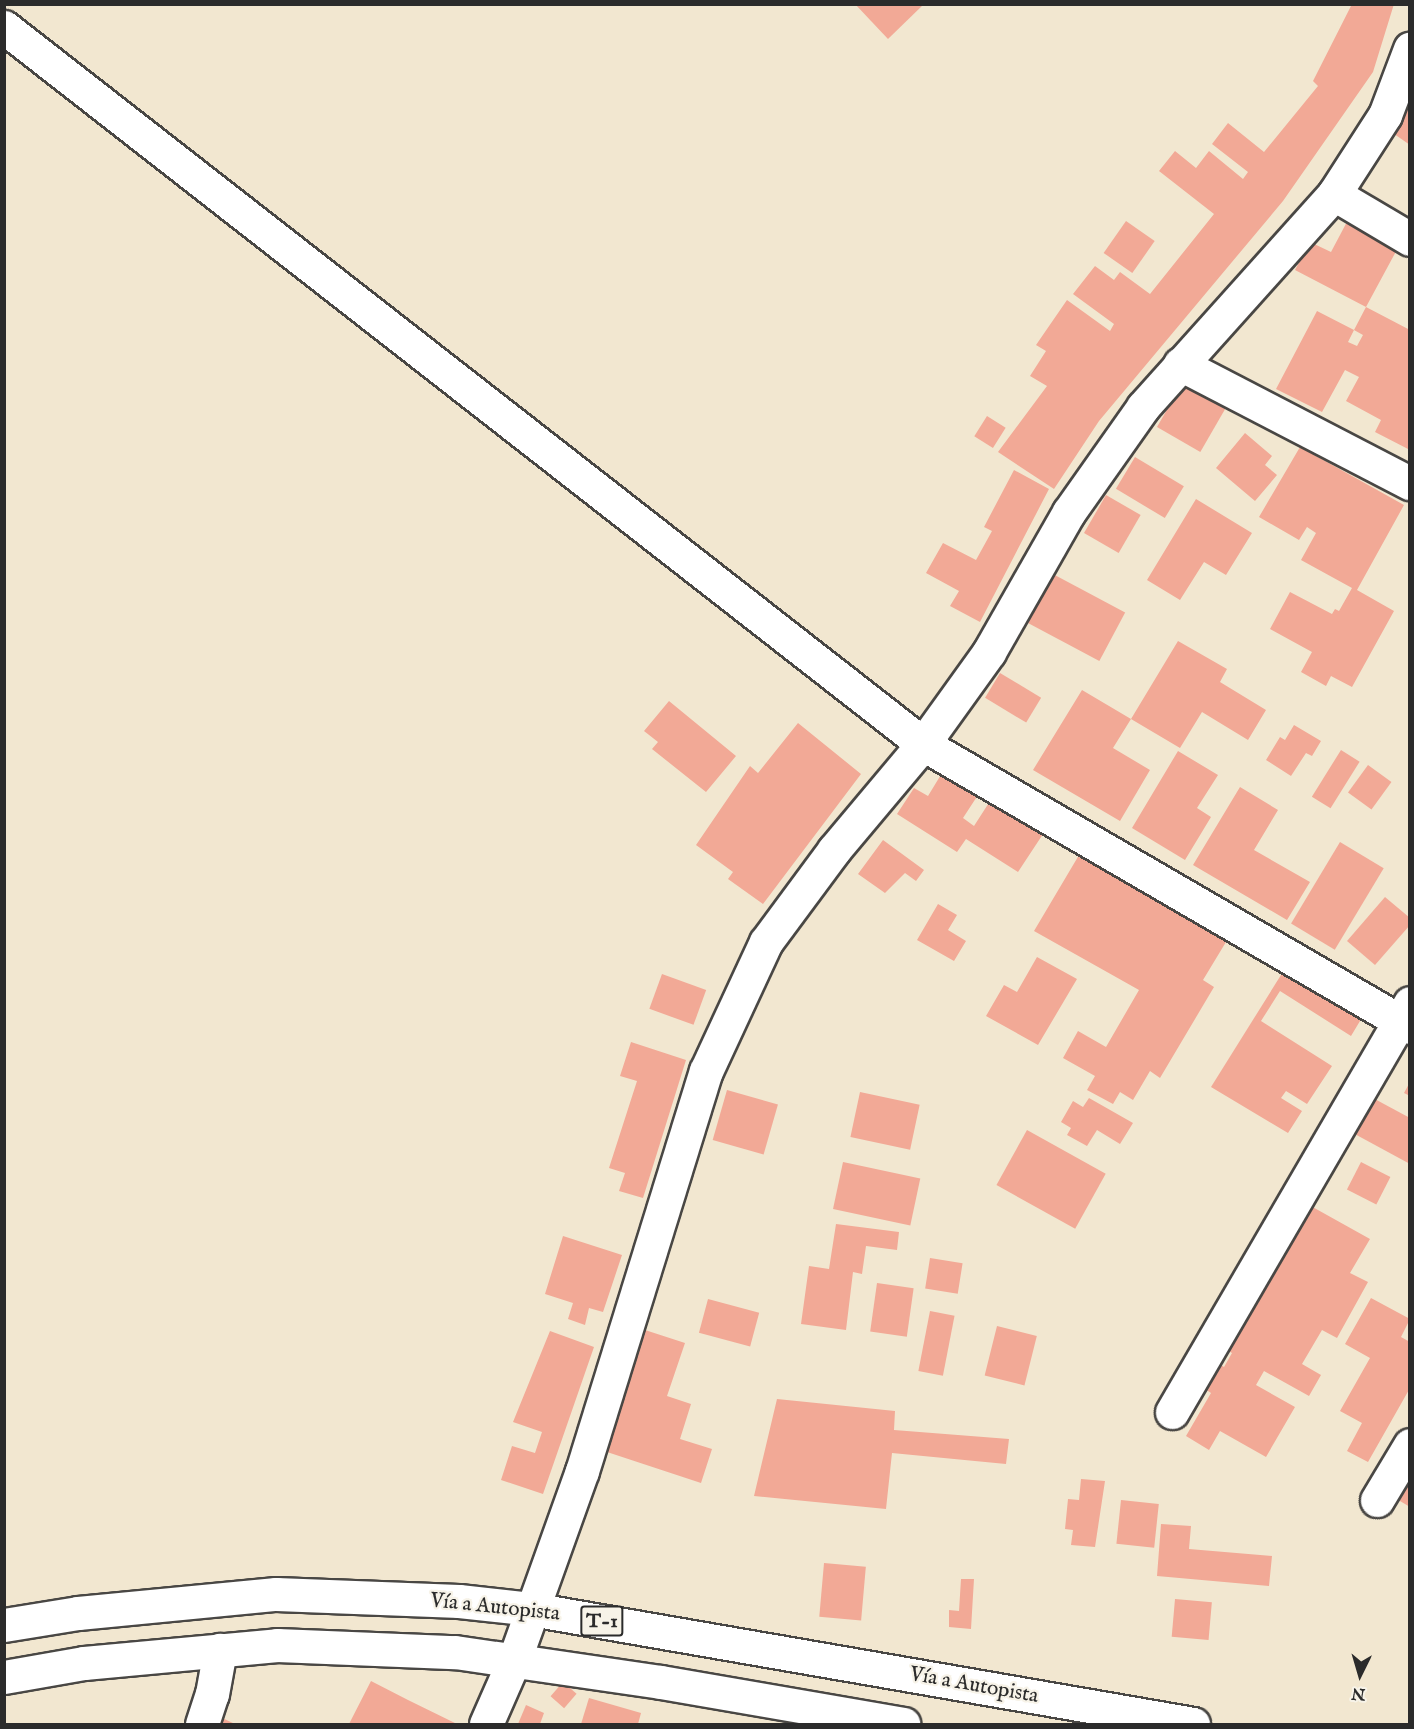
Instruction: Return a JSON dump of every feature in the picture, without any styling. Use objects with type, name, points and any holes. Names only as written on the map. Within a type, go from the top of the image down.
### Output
[{"type":"main road","points":[[4,27],[923,744],[1406,1017],[1172,1412]]},
{"type":"main road","points":[[486,1725],[515,1658],[582,1472],[706,1071],[766,942],[834,850],[923,744],[989,652],[1069,512],[1143,407],[1334,194],[1385,115],[1410,49]]},
{"type":"main road","points":[[1334,194],[1410,239]]},
{"type":"main road","points":[[1180,364],[1410,483]]},
{"type":"main road","points":[[1377,1500],[1410,1445]]},
{"type":"main road","name":"Vía a Autopista","points":[[4,1625],[78,1613],[276,1594],[459,1601],[531,1609],[1193,1725]]},
{"type":"main road","name":"T-1","points":[[4,1677],[84,1663],[277,1645],[455,1652],[515,1658],[903,1725]]},
{"type":"main road","points":[[202,1725],[212,1694],[220,1650]]},
{"type":"building","points":[[855,4],[924,4],[888,39]]},
{"type":"building","points":[[1352,4],[1394,4],[1373,72],[1283,201],[1099,421],[1054,489],[998,452],[1047,386],[1030,376],[1046,351],[1036,345],[1067,300],[1110,331],[1114,324],[1073,294],[1095,266],[1114,280],[1120,272],[1150,294],[1214,214],[1159,171],[1175,151],[1196,168],[1209,151],[1243,179],[1248,172],[1212,144],[1228,123],[1264,152],[1318,86],[1313,81]]},
{"type":"building","points":[[1410,96],[1410,145],[1387,129]]},
{"type":"building","points":[[1349,218],[1400,244],[1366,307],[1295,270],[1310,242],[1331,252]]},
{"type":"building","points":[[1126,221],[1155,241],[1132,273],[1104,253]]},
{"type":"building","points":[[1366,307],[1410,330],[1410,450],[1375,432],[1381,420],[1346,401],[1359,377],[1345,370],[1322,412],[1276,389],[1317,311],[1354,330]],"holes":[[[1354,330],[1363,335],[1357,346],[1348,342]]]},
{"type":"building","points":[[1183,382],[1226,407],[1200,452],[1157,427]]},
{"type":"building","points":[[987,416],[1006,428],[993,448],[974,436]]},
{"type":"building","points":[[1245,433],[1272,456],[1265,465],[1277,475],[1255,501],[1216,468]]},
{"type":"building","points":[[1300,447],[1404,505],[1357,590],[1394,611],[1352,687],[1331,676],[1326,686],[1301,672],[1312,652],[1270,629],[1290,592],[1332,614],[1335,609],[1339,611],[1352,588],[1301,560],[1316,533],[1307,527],[1299,540],[1259,517]]},
{"type":"building","points":[[1135,457],[1184,486],[1165,518],[1116,489]]},
{"type":"building","points":[[1014,470],[1049,489],[980,622],[950,606],[959,591],[926,573],[943,543],[976,560],[992,531],[984,527]]},
{"type":"building","points":[[1106,495],[1141,515],[1119,553],[1084,533]]},
{"type":"building","points":[[1196,499],[1252,533],[1226,575],[1204,562],[1180,600],[1147,580]]},
{"type":"building","points":[[1051,573],[1125,612],[1099,661],[1025,622]]},
{"type":"building","points":[[1178,641],[1227,669],[1220,682],[1266,710],[1248,740],[1202,712],[1180,748],[1131,719]]},
{"type":"building","points":[[1000,673],[1041,698],[1026,723],[985,698]]},
{"type":"building","points":[[1082,690],[1131,719],[1113,748],[1150,770],[1120,821],[1033,770]]},
{"type":"building","points":[[669,701],[736,756],[706,792],[652,749],[658,742],[644,731]]},
{"type":"building","points":[[798,723],[861,774],[763,904],[728,879],[733,872],[696,845],[750,766],[758,773]]},
{"type":"building","points":[[1294,725],[1321,741],[1312,756],[1306,753],[1291,776],[1266,760],[1280,737],[1285,740]]},
{"type":"building","points":[[1341,750],[1360,762],[1331,808],[1312,797]]},
{"type":"building","points":[[1178,751],[1218,775],[1197,808],[1211,817],[1185,860],[1132,828]]},
{"type":"building","points":[[1368,765],[1391,782],[1371,810],[1348,793]]},
{"type":"building","points":[[942,773],[978,795],[963,818],[974,826],[992,798],[1045,831],[1018,872],[966,839],[957,852],[897,814],[914,788],[928,796]]},
{"type":"building","points":[[1240,787],[1278,810],[1254,850],[1310,882],[1287,920],[1193,865]]},
{"type":"building","points":[[883,840],[924,870],[916,881],[905,873],[885,893],[858,874]]},
{"type":"building","points":[[1340,842],[1384,868],[1335,950],[1291,923]]},
{"type":"building","points":[[1082,850],[1229,937],[1203,980],[1214,987],[1160,1078],[1150,1071],[1133,1100],[1120,1092],[1113,1104],[1087,1090],[1095,1076],[1063,1058],[1078,1031],[1106,1047],[1139,990],[1034,931]]},
{"type":"building","points":[[1385,897],[1410,918],[1410,925],[1375,965],[1347,941]]},
{"type":"building","points":[[938,904],[957,915],[948,930],[966,941],[954,961],[917,940]]},
{"type":"building","points":[[1037,957],[1077,979],[1038,1045],[986,1016],[1004,985],[1017,992]]},
{"type":"building","points":[[1286,967],[1363,1016],[1351,1036],[1280,991],[1261,1021],[1332,1066],[1307,1104],[1286,1091],[1281,1098],[1302,1111],[1288,1133],[1211,1087]]},
{"type":"building","points":[[662,974],[706,990],[694,1025],[649,1009]]},
{"type":"building","points":[[631,1042],[686,1060],[643,1198],[619,1191],[625,1173],[609,1168],[637,1081],[620,1076]]},
{"type":"building","points":[[1410,1082],[1410,1096],[1404,1093]]},
{"type":"building","points":[[727,1090],[778,1105],[764,1155],[713,1140]]},
{"type":"building","points":[[860,1092],[920,1105],[910,1150],[850,1137]]},
{"type":"building","points":[[1371,1097],[1410,1118],[1410,1164],[1351,1132]]},
{"type":"building","points":[[1089,1098],[1133,1123],[1120,1144],[1097,1130],[1087,1146],[1067,1135],[1071,1128],[1061,1122],[1073,1101],[1083,1107]]},
{"type":"building","points":[[1027,1130],[1106,1174],[1075,1229],[996,1185]]},
{"type":"building","points":[[843,1162],[920,1178],[910,1225],[833,1209]]},
{"type":"building","points":[[1361,1162],[1390,1177],[1376,1205],[1347,1190]]},
{"type":"building","points":[[1309,1205],[1370,1239],[1350,1273],[1368,1282],[1337,1338],[1322,1330],[1302,1364],[1321,1375],[1309,1396],[1264,1371],[1256,1385],[1295,1407],[1266,1457],[1220,1431],[1209,1450],[1186,1436],[1211,1393],[1205,1389],[1219,1364],[1224,1367],[1232,1353],[1227,1350]]},
{"type":"building","points":[[836,1224],[899,1232],[897,1250],[866,1246],[862,1274],[853,1272],[846,1330],[801,1324],[809,1266],[829,1269]]},
{"type":"building","points":[[563,1236],[622,1255],[603,1312],[589,1308],[585,1325],[568,1319],[573,1303],[545,1294]]},
{"type":"building","points":[[930,1258],[963,1263],[958,1294],[925,1289]]},
{"type":"building","points":[[877,1283],[914,1288],[907,1337],[870,1332]]},
{"type":"building","points":[[1371,1298],[1410,1319],[1401,1337],[1410,1342],[1410,1388],[1368,1462],[1347,1451],[1362,1423],[1340,1411],[1370,1358],[1345,1344]]},
{"type":"building","points":[[708,1299],[759,1313],[750,1347],[699,1333]]},
{"type":"building","points":[[930,1311],[955,1316],[943,1376],[918,1371]]},
{"type":"building","points":[[997,1326],[1037,1336],[1024,1385],[985,1375]]},
{"type":"building","points":[[645,1330],[685,1343],[667,1396],[691,1404],[680,1439],[712,1449],[701,1483],[604,1451]]},
{"type":"building","points":[[550,1331],[594,1347],[543,1494],[501,1480],[512,1446],[535,1453],[542,1432],[513,1422]]},
{"type":"building","points":[[777,1399],[895,1411],[894,1430],[1009,1439],[1006,1464],[892,1453],[886,1509],[754,1496]]},
{"type":"building","points":[[1410,1473],[1410,1507],[1395,1498]]},
{"type":"building","points":[[1081,1479],[1105,1481],[1095,1547],[1071,1545],[1073,1530],[1065,1529],[1068,1499],[1079,1500]]},
{"type":"building","points":[[1121,1500],[1159,1504],[1154,1548],[1116,1544]]},
{"type":"building","points":[[1161,1524],[1191,1526],[1189,1549],[1272,1556],[1269,1586],[1157,1576]]},
{"type":"building","points":[[824,1563],[866,1567],[861,1620],[819,1617]]},
{"type":"building","points":[[961,1579],[974,1579],[971,1629],[949,1627],[949,1610],[959,1611]]},
{"type":"building","points":[[1175,1599],[1212,1602],[1209,1640],[1172,1637]]},
{"type":"building","points":[[371,1681],[408,1700],[457,1724],[349,1724]]},
{"type":"building","points":[[563,1682],[577,1694],[564,1708],[551,1696]]},
{"type":"building","points":[[589,1698],[641,1713],[638,1724],[581,1724]]},
{"type":"building","points":[[526,1705],[544,1713],[540,1724],[518,1724]]},
{"type":"building","points":[[218,1716],[235,1724],[214,1724]]}]
